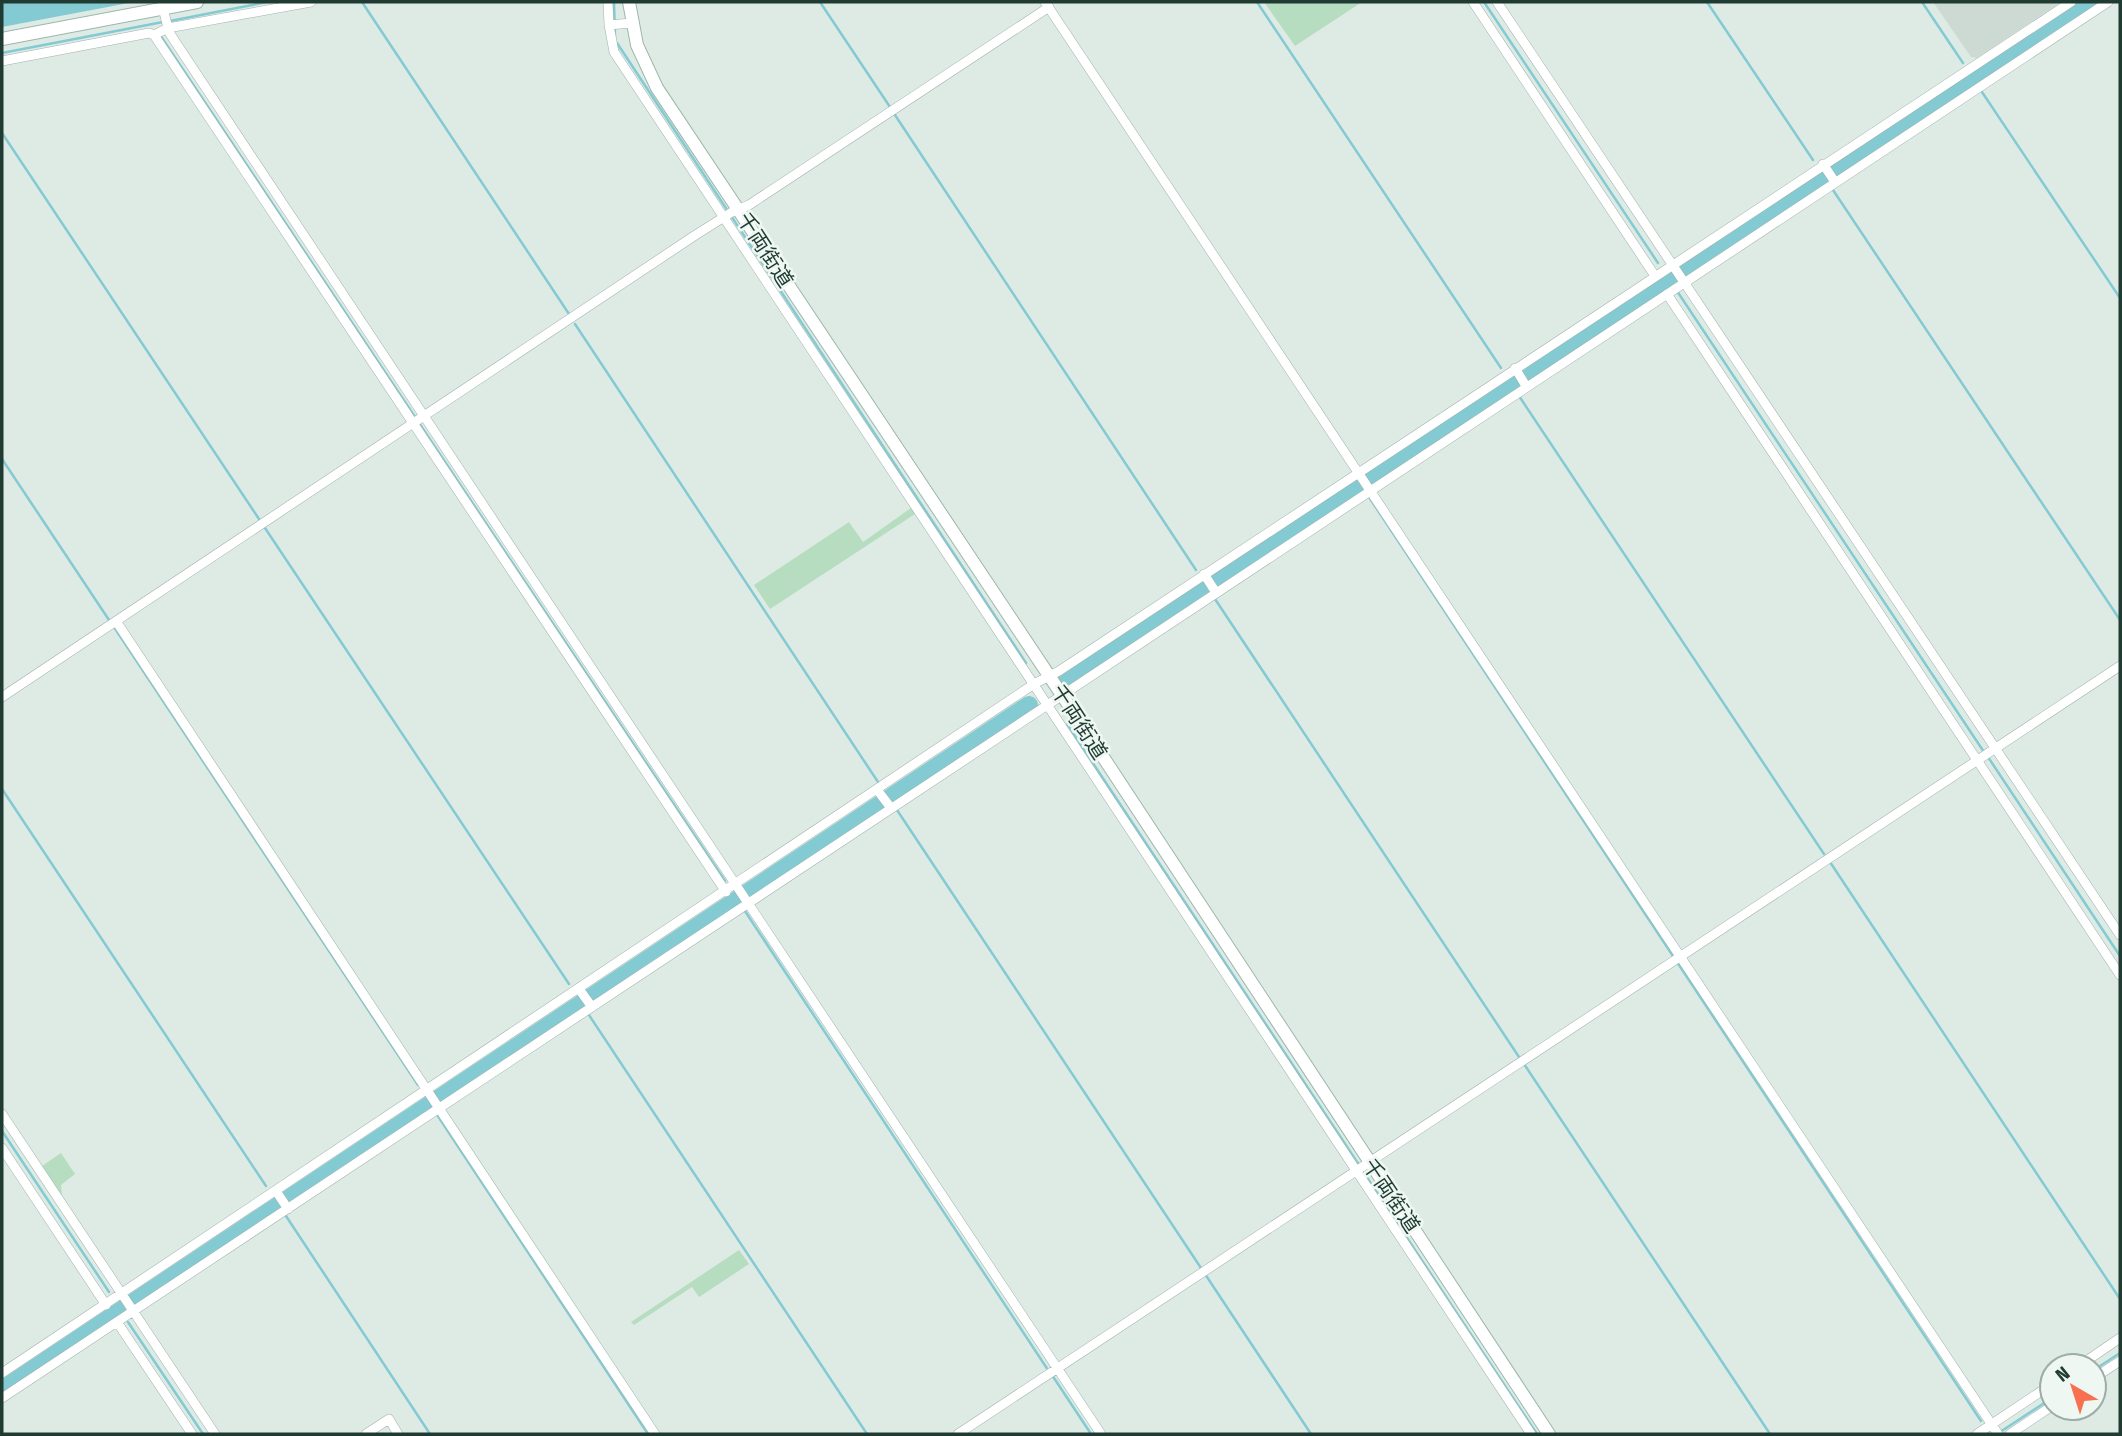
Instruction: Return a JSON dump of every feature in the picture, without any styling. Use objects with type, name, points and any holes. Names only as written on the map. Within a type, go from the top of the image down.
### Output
[{"type":"street","points":[[2,61],[149,33],[161,19],[197,2]]},
{"type":"street","points":[[2,39],[311,2]]},
{"type":"street","points":[[608,2],[618,24],[614,52],[730,213],[1047,704],[1361,1166],[1531,1434]]},
{"type":"street","name":"千両街道","points":[[629,2],[618,24],[637,45],[649,76],[730,213],[1049,676],[1361,1166],[1549,1434]]},
{"type":"street","points":[[1473,2],[1507,36],[1674,266],[1677,286],[1987,754],[2120,975]]},
{"type":"street","points":[[1497,2],[1507,36],[1654,276]]},
{"type":"street","points":[[2,1373],[106,1305],[128,1304],[435,1104],[581,992],[726,892],[1047,704],[1370,488],[1520,383],[1654,276],[1674,266],[1825,167],[2071,2]]},
{"type":"street","points":[[2,1398],[117,1322],[128,1304],[283,1201],[589,1008],[745,904],[885,801],[1034,684],[1360,474],[1520,383],[1677,286],[2108,2]]},
{"type":"street","points":[[2,697],[417,419],[1047,4],[1995,1430]]},
{"type":"street","points":[[161,19],[417,419],[726,892]]},
{"type":"street","points":[[161,19],[417,419],[738,887],[745,904],[1053,1372],[1101,1434]]},
{"type":"street","points":[[1974,69],[1982,82]]},
{"type":"street","points":[[1825,167],[1834,181]]},
{"type":"street","points":[[1677,286],[1987,754],[2120,935]]},
{"type":"street","points":[[1205,576],[1214,590]]},
{"type":"street","points":[[116,621],[655,1434]]},
{"type":"street","points":[[958,1434],[2120,666]]},
{"type":"street","points":[[581,992],[589,1008]]},
{"type":"street","points":[[2,1114],[215,1434]]},
{"type":"street","points":[[2,1148],[106,1305]]},
{"type":"street","points":[[117,1322],[192,1434]]},
{"type":"street","points":[[2100,1352],[2120,1338]]},
{"type":"street","points":[[1977,1434],[1995,1430],[2038,1395]]},
{"type":"street","points":[[2010,1434],[2038,1415]]},
{"type":"street","points":[[366,1434],[389,1419],[398,1434]]},
{"type":"shaded area","points":[[1933,2],[2061,2],[1977,58],[1971,57]]},
{"type":"green space","points":[[1264,2],[1362,2],[1295,46]]},
{"type":"green space","points":[[911,508],[915,514],[770,609],[754,585],[849,522],[863,542]]},
{"type":"green space","points":[[61,1153],[75,1174],[61,1185],[62,1197],[42,1166]]},
{"type":"green space","points":[[739,1250],[749,1264],[699,1297],[692,1287],[634,1325],[631,1322]]},
{"type":"water","points":[[2,2],[134,2],[2,27]]},
{"type":"waterway","points":[[170,21],[267,2]]},
{"type":"waterway","points":[[362,2],[569,314]]},
{"type":"waterway","points":[[614,2],[615,37]]},
{"type":"waterway","points":[[820,2],[890,107]]},
{"type":"waterway","points":[[1257,2],[1501,368]]},
{"type":"waterway","points":[[1484,2],[1658,263]]},
{"type":"waterway","points":[[1707,2],[1813,160]]},
{"type":"waterway","points":[[1922,2],[1963,63]]},
{"type":"waterway","points":[[1067,679],[2093,2]]},
{"type":"waterway","points":[[2,53],[163,22]]},
{"type":"waterway","points":[[160,35],[415,417]]},
{"type":"waterway","points":[[617,43],[1026,663]]},
{"type":"waterway","points":[[1971,76],[1977,84]]},
{"type":"waterway","points":[[1982,92],[2120,298]]},
{"type":"waterway","points":[[895,115],[1196,570]]},
{"type":"waterway","points":[[2,133],[259,519]]},
{"type":"waterway","points":[[1822,176],[1828,183]]},
{"type":"waterway","points":[[1833,190],[2120,620]]},
{"type":"waterway","points":[[1667,277],[1673,286]]},
{"type":"waterway","points":[[1677,291],[1984,752]]},
{"type":"waterway","points":[[575,324],[878,782]]},
{"type":"waterway","points":[[1510,381],[1516,390]]},
{"type":"waterway","points":[[1519,396],[1824,854]]},
{"type":"waterway","points":[[419,423],[725,881]]},
{"type":"waterway","points":[[2,459],[109,620]]},
{"type":"waterway","points":[[1369,497],[1673,956]]},
{"type":"waterway","points":[[265,528],[569,984]]},
{"type":"waterway","points":[[1215,599],[1519,1057]]},
{"type":"waterway","points":[[114,627],[418,1085]]},
{"type":"waterway","points":[[2,1390],[1029,705]]},
{"type":"waterway","points":[[1067,724],[1359,1165]]},
{"type":"waterway","points":[[1988,757],[2120,956]]},
{"type":"waterway","points":[[2,789],[266,1186]]},
{"type":"waterway","points":[[897,810],[1201,1268]]},
{"type":"waterway","points":[[1830,862],[2120,1299]]},
{"type":"waterway","points":[[735,896],[1048,1370]]},
{"type":"waterway","points":[[1677,962],[1981,1421]]},
{"type":"waterway","points":[[579,1000],[867,1434]]},
{"type":"waterway","points":[[1524,1064],[1770,1434]]},
{"type":"waterway","points":[[428,1101],[648,1434]]},
{"type":"waterway","points":[[2,1131],[109,1292]]},
{"type":"waterway","points":[[1362,1170],[1537,1434]]},
{"type":"waterway","points":[[277,1202],[282,1209]]},
{"type":"waterway","points":[[286,1216],[430,1434]]},
{"type":"waterway","points":[[1205,1274],[1311,1434]]},
{"type":"waterway","points":[[118,1307],[123,1315]]},
{"type":"waterway","points":[[128,1322],[203,1434]]},
{"type":"waterway","points":[[2108,1361],[2120,1353]]},
{"type":"waterway","points":[[1052,1375],[1091,1434]]},
{"type":"waterway","points":[[2000,1432],[2038,1407]]}]
